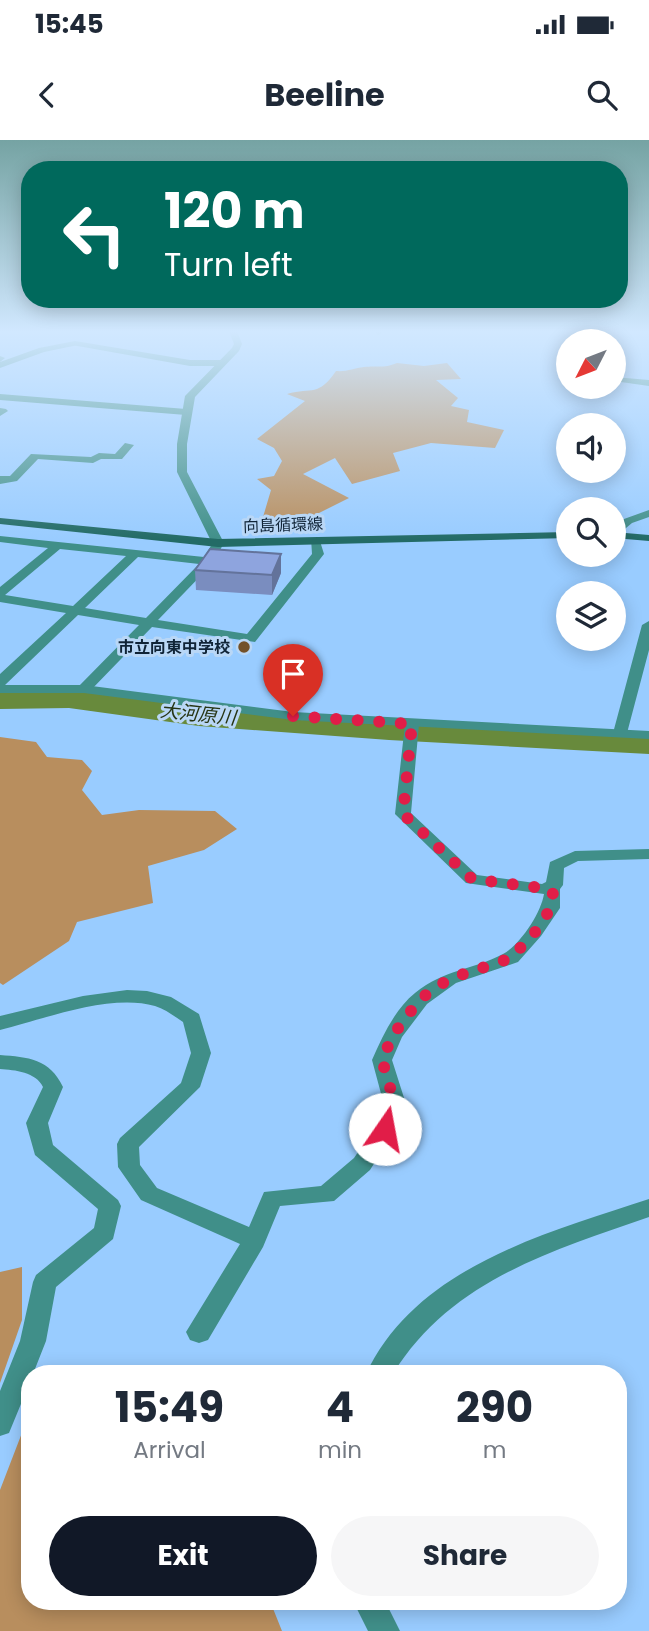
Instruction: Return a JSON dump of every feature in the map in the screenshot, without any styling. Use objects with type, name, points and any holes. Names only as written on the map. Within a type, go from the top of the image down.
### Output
[{"type":"main road","name":"向島循環線","points":[[0,522],[218,543],[556,535]]},
{"type":"main road","points":[[626,536],[649,538]]},
{"type":"street","points":[[44,401],[186,412]]},
{"type":"street","points":[[84,690],[208,561],[218,543],[183,472],[182,444],[189,401]]},
{"type":"street","points":[[0,481],[3,478],[13,479],[35,456],[93,460],[99,456],[118,457],[129,445]]},
{"type":"street","points":[[626,523],[649,513]]},
{"type":"street","points":[[0,539],[208,561]]},
{"type":"street","points":[[0,596],[250,639],[318,554],[315,540]]},
{"type":"street","points":[[0,596],[58,545]]},
{"type":"street","points":[[0,682],[136,553]]},
{"type":"street","points":[[620,733],[649,625]]},
{"type":"street","points":[[0,688],[84,690],[293,716],[649,735]]},
{"type":"street","points":[[199,1332],[255,1240],[272,1198],[326,1195],[362,1164],[385,1129],[394,1101],[382,1060],[393,1035],[420,999],[449,979],[511,958],[535,932],[551,908],[553,892],[549,889],[472,879],[403,814],[412,724]]},
{"type":"street","points":[[549,889],[554,885],[556,866],[575,856],[649,854]]},
{"type":"street","points":[[0,1023],[99,1000],[130,997],[163,1001],[192,1019],[201,1053],[190,1087],[128,1144],[129,1167],[149,1194],[255,1240]]},
{"type":"street","points":[[0,1062],[24,1064],[48,1076],[53,1087],[37,1124],[43,1149],[110,1206],[105,1232],[44,1282],[33,1341],[23,1365]]},
{"type":"street","points":[[383,1365],[389,1353],[432,1306],[493,1267],[535,1247],[649,1208]]},
{"type":"street","points":[[0,1424],[21,1371]]},
{"type":"street","points":[[373,1610],[385,1631]]},
{"type":"shaded area","points":[[305,401],[456,401],[451,406],[469,410],[467,422],[504,430],[495,448],[431,443],[393,453],[400,471],[352,484],[335,458],[303,474],[349,498],[317,514],[294,531],[258,534],[271,490],[257,479],[274,476],[282,461],[274,448],[257,439]]},
{"type":"shaded area","points":[[0,737],[36,742],[47,757],[82,760],[92,771],[82,790],[102,815],[139,810],[215,811],[237,829],[204,850],[148,866],[153,903],[77,922],[69,941],[3,985],[0,983]]},
{"type":"shaded area","points":[[22,1267],[22,1320],[0,1383],[0,1272]]},
{"type":"shaded area","points":[[21,1435],[21,1610],[274,1610],[282,1631],[0,1631],[0,1490]]},
{"type":"building","points":[[210,549],[281,554],[272,575],[195,570]]},
{"type":"waterway","name":"大河原川","points":[[0,699],[69,698],[199,716],[389,730],[649,744]]},
{"type":"place","name":"市立向東中学校","points":[[244,647]]},
{"type":"route","points":[[293,716],[412,724],[403,814],[472,879],[549,889],[553,892],[551,908],[535,932],[511,958],[449,979],[420,999],[393,1035],[382,1060],[394,1101],[385,1129]]}]
